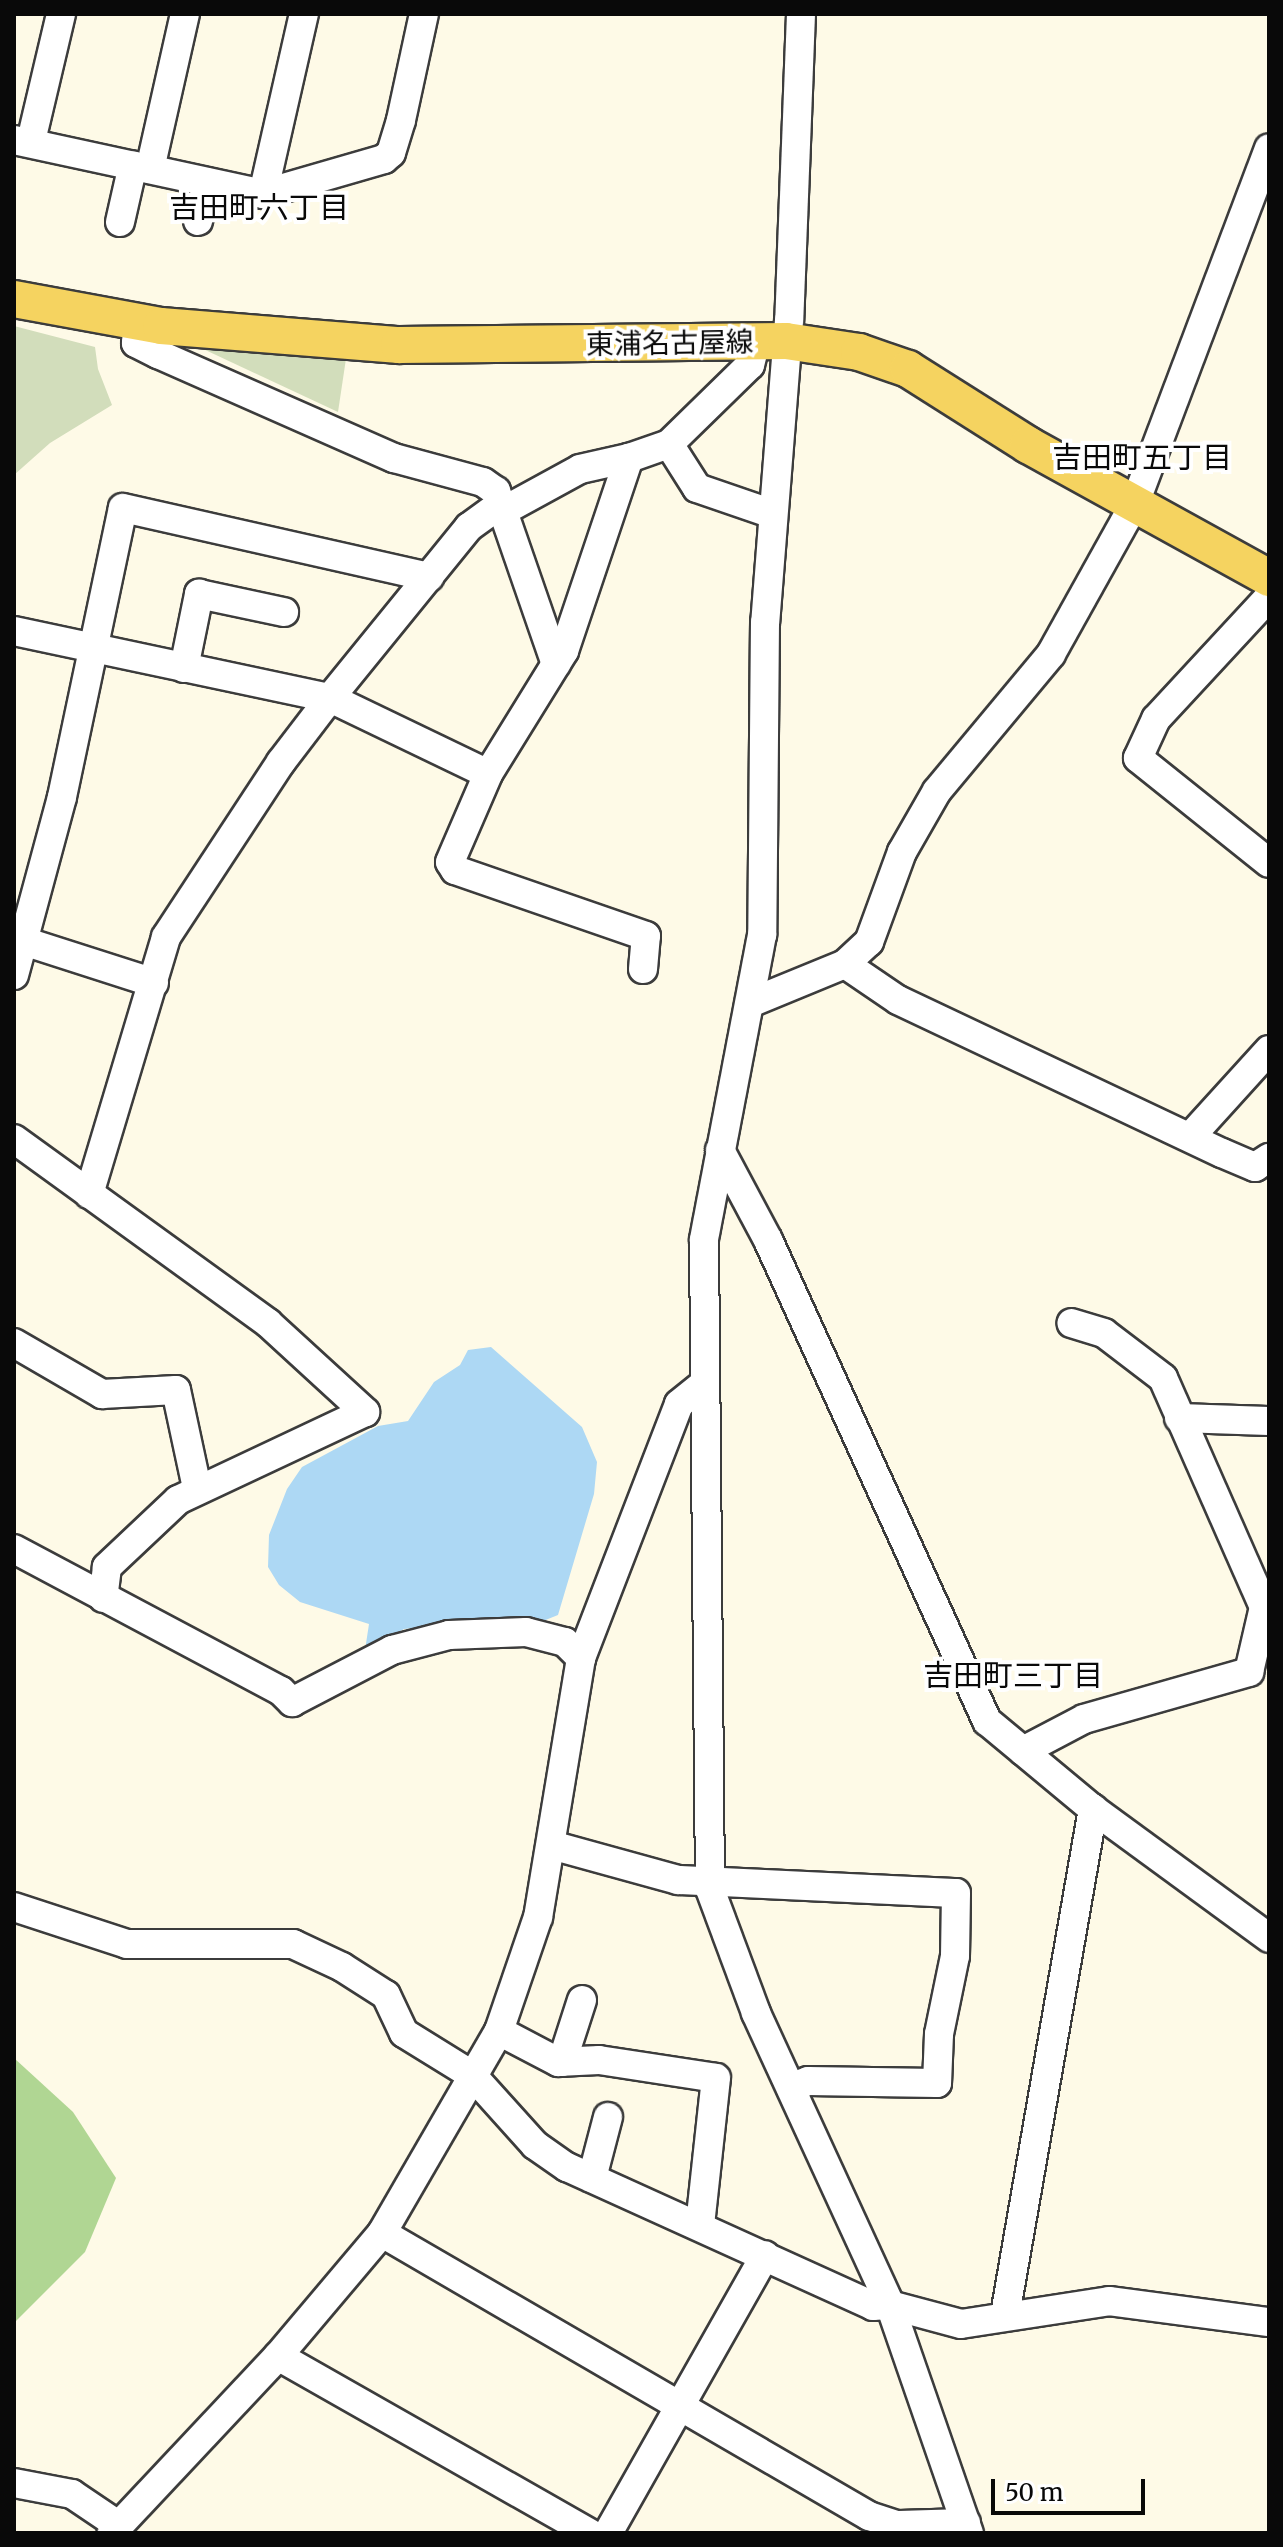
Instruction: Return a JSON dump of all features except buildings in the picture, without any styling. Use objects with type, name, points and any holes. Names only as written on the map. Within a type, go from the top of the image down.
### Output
[{"type":"main road","name":"東浦名古屋線","points":[[14,299],[138,323],[399,345],[771,341],[859,352],[908,369],[1028,445],[1269,578]]},
{"type":"street","points":[[61,14],[23,140],[263,194],[391,153],[424,14]]},
{"type":"street","points":[[120,222],[141,167],[185,14]]},
{"type":"street","points":[[263,194],[304,14]]},
{"type":"street","points":[[382,2233],[869,2516],[897,2525],[967,2528],[890,2305],[716,1913],[710,1879],[704,1240],[762,935],[761,749],[773,514],[771,341],[801,14]]},
{"type":"street","points":[[750,1003],[845,964],[869,942],[902,852],[937,791],[1051,654],[1135,503],[1266,164]]},
{"type":"street","points":[[198,221],[207,182]]},
{"type":"street","points":[[138,323],[136,343],[158,354],[394,458],[483,482],[496,491],[556,664]]},
{"type":"street","points":[[89,1194],[166,937],[281,762],[330,698],[469,527],[580,469],[629,458],[669,444],[771,341]]},
{"type":"street","points":[[669,444],[697,488],[773,514]]},
{"type":"street","points":[[629,458],[556,664],[488,774],[450,862],[455,870],[646,936],[643,969]]},
{"type":"street","points":[[14,975],[123,508],[429,577]]},
{"type":"street","points":[[184,668],[199,594],[284,612]]},
{"type":"street","points":[[1265,849],[1138,758],[1156,719],[1269,597]]},
{"type":"street","points":[[14,631],[330,698],[488,774]]},
{"type":"street","points":[[20,941],[154,983]]},
{"type":"street","points":[[845,964],[898,1000],[1255,1167],[1269,1158]]},
{"type":"street","points":[[1191,1136],[1269,1050]]},
{"type":"street","points":[[14,1139],[268,1323],[365,1412],[197,1488],[107,1567],[103,1598]]},
{"type":"street","points":[[720,1150],[768,1240],[987,1721],[1093,1809],[1269,1938]]},
{"type":"street","points":[[1023,1751],[1084,1719],[1249,1672],[1264,1607],[1163,1378],[1104,1333],[1071,1323]]},
{"type":"street","points":[[14,1343],[102,1394],[176,1390],[197,1488]]},
{"type":"street","points":[[14,2483],[72,2494],[123,2528],[278,2356],[382,2233],[499,2031],[534,1931],[581,1658],[679,1404],[704,1384]]},
{"type":"street","points":[[1179,1418],[1269,1421]]},
{"type":"street","points":[[14,1549],[281,1691],[292,1702],[392,1650],[449,1635],[526,1632],[565,1642],[581,1658]]},
{"type":"street","points":[[1005,2315],[1093,1809]]},
{"type":"street","points":[[551,1845],[678,1880],[710,1879],[956,1893],[955,1956],[939,2034],[937,2083],[808,2081],[792,2087]]},
{"type":"street","points":[[14,1907],[127,1944],[293,1944],[386,1995],[404,2033],[472,2075],[535,2145],[592,2178],[873,2306],[890,2305],[961,2324],[1109,2301],[1269,2322]]},
{"type":"street","points":[[562,2062],[582,2000]]},
{"type":"street","points":[[499,2031],[562,2062],[599,2060],[716,2078],[700,2225]]},
{"type":"street","points":[[592,2178],[608,2117]]},
{"type":"street","points":[[608,2533],[683,2408],[765,2255]]},
{"type":"street","points":[[278,2356],[589,2533]]},
{"type":"green space","points":[[14,326],[95,347],[98,369],[112,405],[50,443],[14,475]]},
{"type":"green space","points":[[169,333],[347,352],[338,412]]},
{"type":"green space","points":[[14,2058],[73,2112],[116,2178],[85,2252],[14,2323]]},
{"type":"water","points":[[491,1347],[582,1427],[597,1462],[594,1494],[558,1615],[538,1623],[470,1622],[404,1629],[365,1650],[369,1624],[300,1602],[279,1585],[268,1567],[269,1535],[287,1489],[302,1467],[378,1426],[408,1421],[434,1382],[460,1365],[468,1350]]},
{"type":"district","name":"吉田町六丁目","points":[[259,207]]},
{"type":"district","name":"吉田町五丁目","points":[[1142,457]]},
{"type":"district","name":"吉田町三丁目","points":[[1013,1675]]}]
